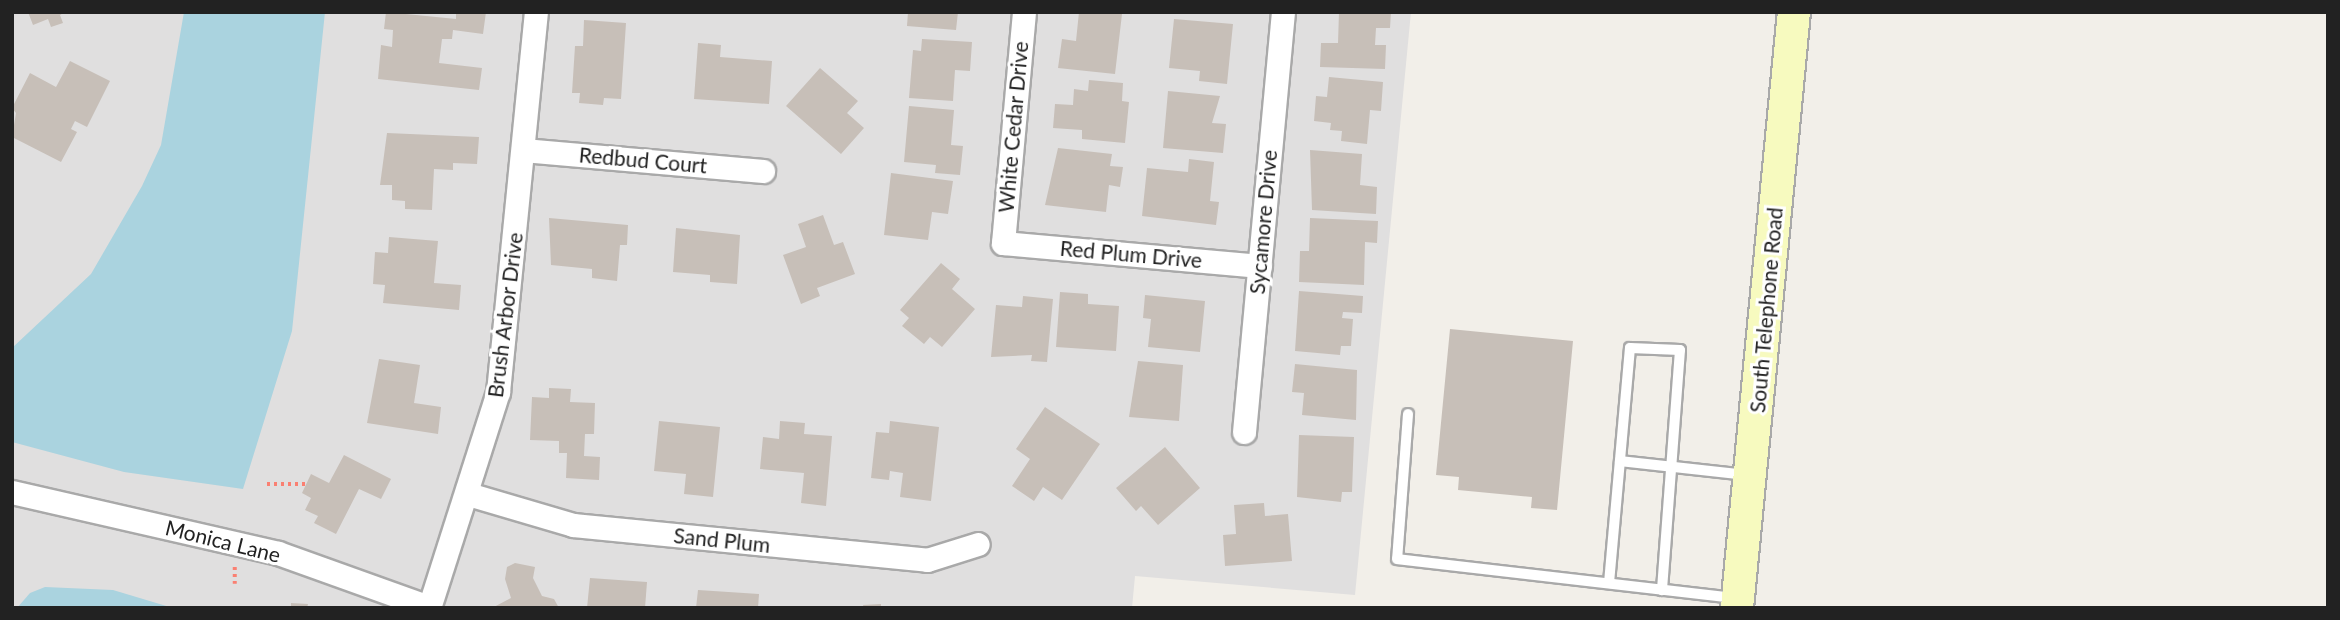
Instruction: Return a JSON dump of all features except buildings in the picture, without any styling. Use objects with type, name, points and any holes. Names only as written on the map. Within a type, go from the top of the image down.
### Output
[{"type":"main road","name":"South Telephone Road","points":[[1738,603],[1794,12]]},
{"type":"street","name":"Brush Arbor Drive","points":[[429,607],[468,494],[504,354],[536,12]]},
{"type":"street","name":"White Cedar Drive","points":[[1003,243],[1024,12]]},
{"type":"street","name":"Sycamore Drive","points":[[1244,432],[1283,12]]},
{"type":"street","name":"Redbud Court","points":[[523,150],[763,171]]},
{"type":"street","name":"Red Plum Drive","points":[[1003,243],[1259,266]]},
{"type":"street","name":"Monica Lane","points":[[12,492],[278,554],[429,607]]},
{"type":"street","name":"Sand Plum","points":[[468,494],[573,525],[927,560],[978,544]]},
{"type":"lane","points":[[1609,583],[1630,346],[1680,350],[1662,590]]},
{"type":"lane","points":[[1408,414],[1396,558],[1609,583],[1738,603]]},
{"type":"lane","points":[[1620,461],[1750,475]]},
{"type":"path","points":[[267,484],[306,484]]},
{"type":"path","points":[[235,567],[235,584]]},
{"type":"shaded area","points":[[12,12],[1411,12],[1355,595],[1135,576],[1132,608],[12,608]]},
{"type":"water","points":[[184,12],[325,12],[292,331],[243,489],[124,472],[12,442],[12,348],[91,274],[142,186],[161,145]]},
{"type":"water","points":[[45,587],[113,590],[173,608],[17,608],[30,593]]}]
